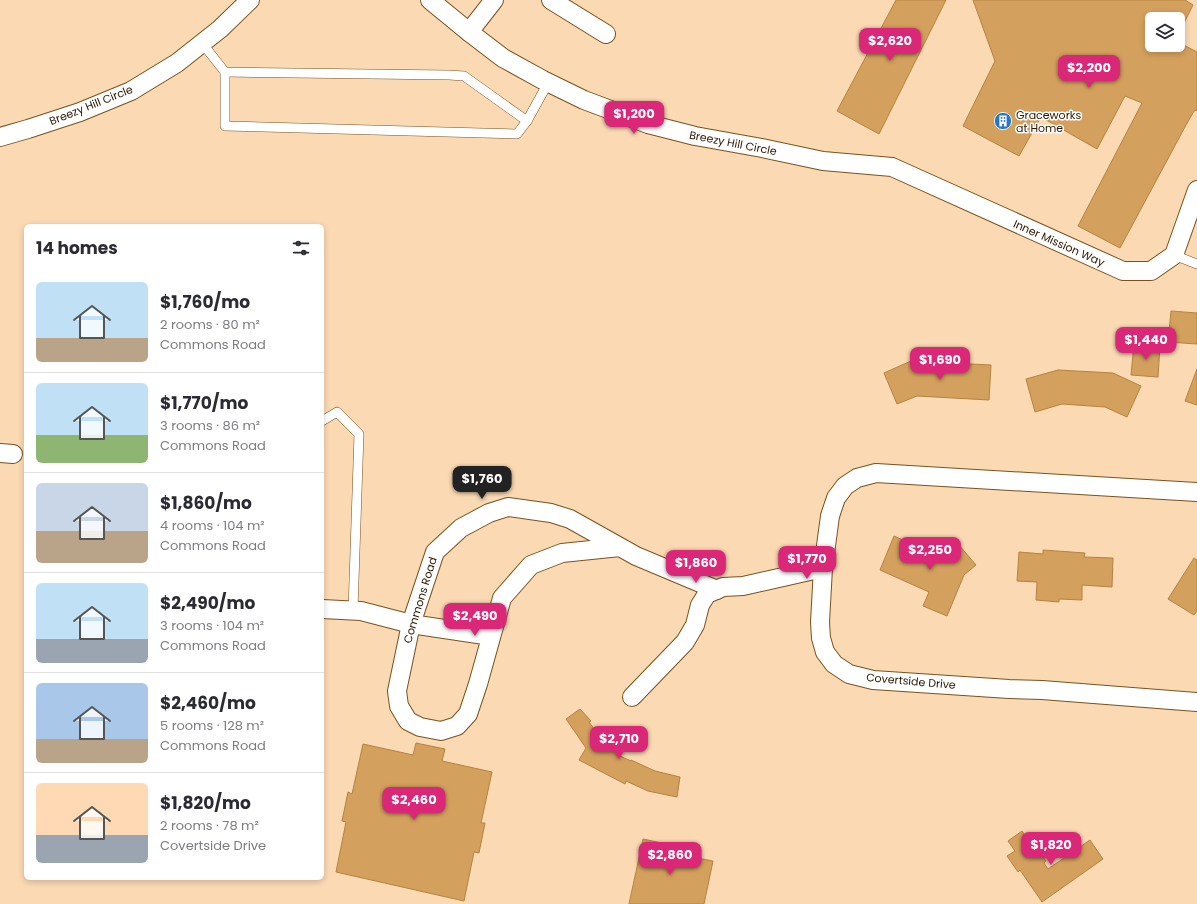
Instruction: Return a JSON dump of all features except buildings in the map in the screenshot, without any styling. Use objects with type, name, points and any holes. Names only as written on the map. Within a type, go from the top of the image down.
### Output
[{"type":"street","name":"Breezy Hill Circle","points":[[430,0],[503,58],[548,83],[584,100],[648,124],[695,136],[823,160],[880,166]]},
{"type":"street","points":[[469,32],[494,0]]},
{"type":"street","points":[[551,0],[606,34]]},
{"type":"street","name":"Breezy Hill Circle","points":[[0,137],[80,112],[130,91],[177,63],[220,29],[248,1]]},
{"type":"street","name":"Inner Mission Way","points":[[880,166],[892,167],[1123,271],[1151,271],[1174,256]]},
{"type":"street","points":[[1174,256],[1197,190]]},
{"type":"street","name":"Covertside Drive","points":[[1197,492],[876,473],[857,478],[845,486],[836,498],[830,516],[823,568],[820,622],[821,638],[825,652],[834,664],[849,674],[873,680],[1042,690],[1197,702]]},
{"type":"street","name":"Commons Road","points":[[620,547],[562,553],[530,565],[502,598],[468,714],[457,726],[441,731],[420,727],[408,721],[399,706],[397,691],[411,624],[435,552],[461,528],[489,513],[508,507],[551,513],[570,519],[620,547],[636,556],[716,590]]},
{"type":"street","points":[[632,697],[685,642],[695,625],[700,605],[707,594],[723,587],[743,586],[823,568]]},
{"type":"street","points":[[324,608],[361,611],[411,624],[491,636]]},
{"type":"lane","points":[[202,43],[225,72],[226,126],[516,134],[527,121],[548,83]]},
{"type":"lane","points":[[225,72],[464,76],[527,121]]},
{"type":"lane","points":[[1174,256],[1197,264]]},
{"type":"lane","points":[[324,420],[337,412],[359,434],[353,610]]},
{"type":"place","name":"Graceworks at Home","points":[[1003,121]]}]
